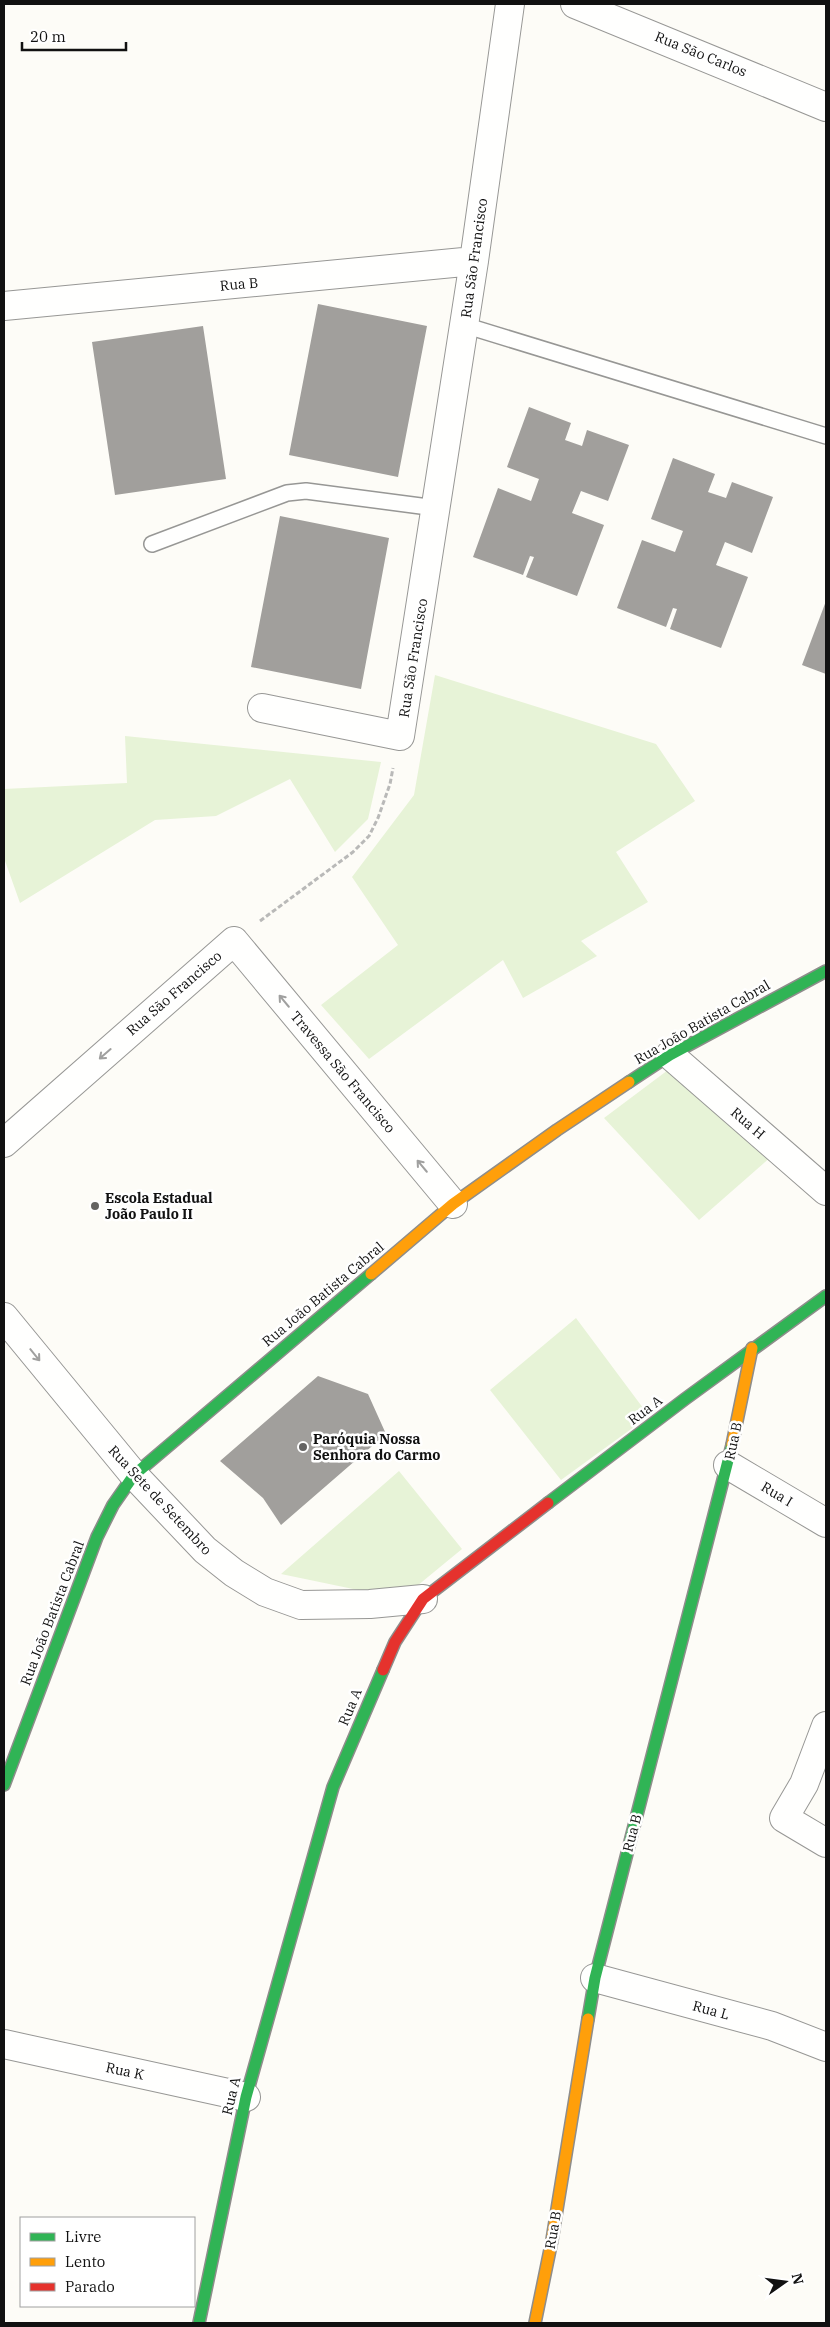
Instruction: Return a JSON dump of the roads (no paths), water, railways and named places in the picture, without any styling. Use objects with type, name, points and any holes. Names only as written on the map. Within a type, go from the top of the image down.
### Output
[{"type":"street","name":"Rua São Francisco","points":[[262,708],[400,736],[474,261],[510,4]]},
{"type":"street","name":"Rua São Carlos","points":[[575,4],[826,107]]},
{"type":"street","name":"Rua B","points":[[4,306],[474,261]]},
{"type":"street","name":"Rua São Francisco","points":[[4,1143],[234,942]]},
{"type":"street","name":"Travessa São Francisco","points":[[234,942],[453,1204]]},
{"type":"street","name":"Rua João Batista Cabral","points":[[4,1785],[97,1537],[113,1506],[134,1475],[453,1204],[557,1130],[670,1054],[826,971]]},
{"type":"street","name":"Rua H","points":[[670,1054],[826,1191]]},
{"type":"street","name":"Rua A","points":[[199,2323],[246,2097],[333,1788],[395,1642],[422,1599],[752,1348],[826,1296]]},
{"type":"street","name":"Rua Sete de Setembro","points":[[4,1317],[134,1475],[205,1550],[234,1573],[281,1599],[301,1605],[348,1605],[422,1599]]},
{"type":"street","name":"Rua B","points":[[535,2323],[552,2240],[595,1978],[728,1465],[752,1348]]},
{"type":"street","name":"Rua I","points":[[728,1465],[826,1523]]},
{"type":"street","points":[[826,1726],[804,1784],[784,1818],[826,1842]]},
{"type":"street","name":"Rua L","points":[[595,1978],[772,2026],[826,2047]]},
{"type":"street","name":"Rua K","points":[[4,2044],[246,2097]]},
{"type":"lane","points":[[464,325],[826,436]]},
{"type":"lane","points":[[152,544],[287,493],[306,491],[436,508]]},
{"type":"place","name":"Escola Estadual João Paulo II","points":[[95,1206]]},
{"type":"place","name":"Paróquia Nossa Senhora do Carmo","points":[[303,1447]]}]
